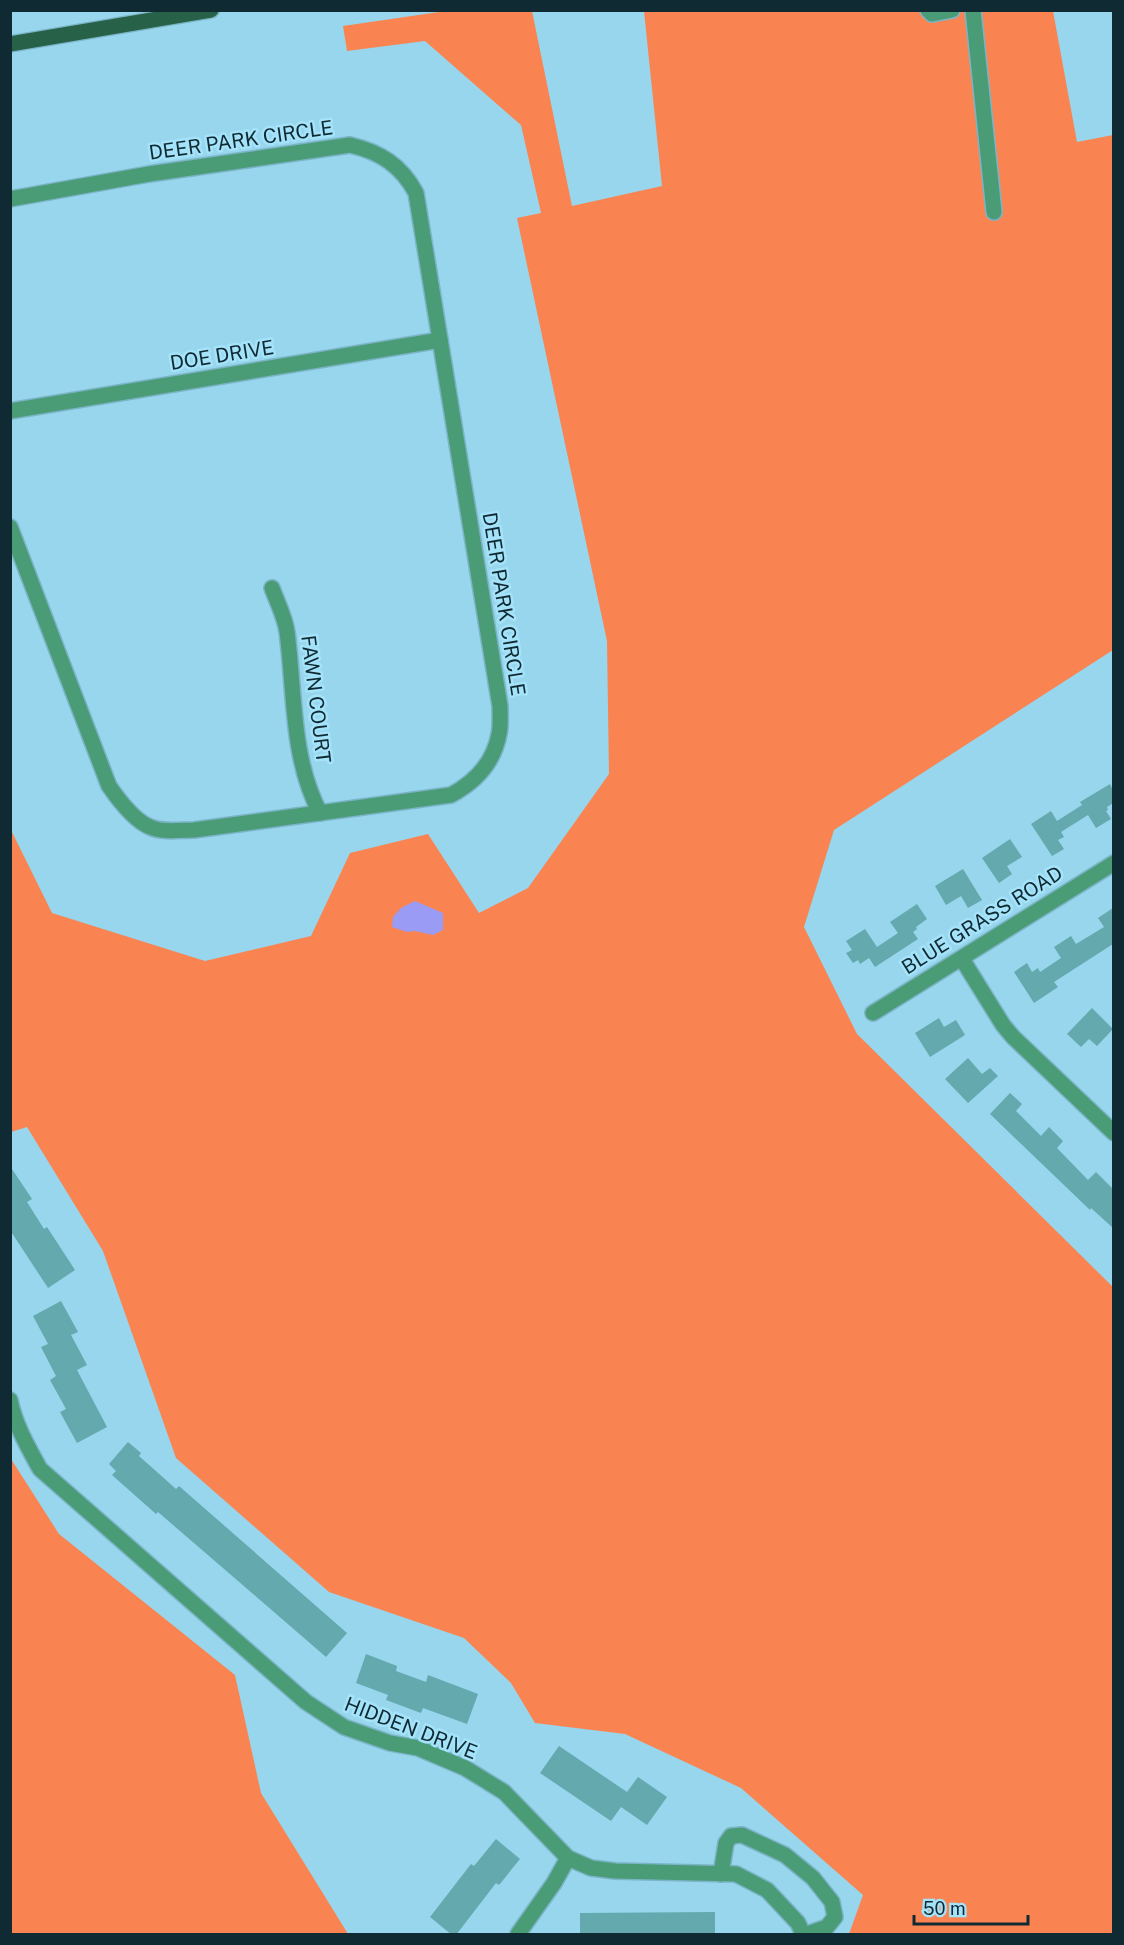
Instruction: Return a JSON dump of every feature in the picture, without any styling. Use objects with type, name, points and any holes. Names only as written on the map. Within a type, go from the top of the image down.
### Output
[{"type":"main road","points":[[10,44],[211,10]]},
{"type":"street","points":[[928,10],[933,14],[952,10]]},
{"type":"street","points":[[973,10],[994,212]]},
{"type":"street","name":"DEER PARK CIRCLE","points":[[10,199],[149,174],[350,145],[367,149],[398,167],[408,178],[416,193],[500,706],[499,734],[489,761],[478,777],[452,795],[194,830],[170,831],[151,828],[140,821],[117,799],[109,786],[10,527]]},
{"type":"street","name":"DOE DRIVE","points":[[10,411],[440,340]]},
{"type":"street","name":"FAWN COURT","points":[[272,588],[286,630],[302,769],[310,794],[320,813]]},
{"type":"street","name":"BLUE GRASS ROAD","points":[[873,1013],[1113,863]]},
{"type":"street","points":[[962,959],[998,1018],[1013,1037],[1113,1133]]},
{"type":"street","name":"HIDDEN DRIVE","points":[[10,1400],[13,1413],[40,1469],[306,1702],[344,1727],[390,1743],[418,1748],[465,1768],[504,1792],[568,1858],[591,1868],[615,1871],[736,1874],[767,1890],[798,1923],[805,1935]]},
{"type":"street","points":[[722,1874],[726,1843],[730,1836],[742,1835],[785,1855],[813,1878],[832,1902],[835,1917],[827,1927],[805,1935]]},
{"type":"street","points":[[518,1935],[554,1883],[568,1858]]},
{"type":"shaded area","points":[[446,11],[532,11],[572,206],[662,186],[644,11],[1053,11],[1077,142],[1113,135],[1113,650],[834,830],[804,927],[857,1034],[1113,1287],[1113,1934],[849,1934],[863,1895],[741,1788],[625,1734],[535,1723],[511,1683],[464,1638],[329,1592],[176,1458],[103,1251],[27,1127],[11,1132],[10,828],[52,913],[205,961],[311,936],[350,853],[428,834],[479,913],[528,888],[609,774],[607,641],[517,218],[541,213],[521,125],[425,41],[347,51],[343,26]]},
{"type":"shaded area","points":[[11,1459],[59,1534],[235,1675],[261,1793],[348,1934],[11,1934]]},
{"type":"water","points":[[415,901],[443,913],[443,930],[433,935],[415,931],[407,932],[392,927],[393,917],[401,908]]},
{"type":"building","points":[[1110,784],[1113,790],[1113,803],[1107,807],[1106,811],[1111,819],[1096,828],[1088,815],[1061,832],[1064,837],[1058,840],[1064,849],[1052,856],[1031,824],[1051,811],[1057,821],[1082,805],[1080,802]]},
{"type":"building","points":[[1010,839],[1022,857],[1007,866],[1012,874],[999,883],[982,858]]},
{"type":"building","points":[[963,869],[982,900],[968,908],[961,896],[946,905],[935,886]]},
{"type":"building","points":[[917,904],[927,919],[913,932],[918,939],[875,967],[869,958],[860,964],[858,960],[853,963],[846,953],[852,950],[846,941],[865,929],[877,947],[898,933],[890,922]]},
{"type":"building","points":[[1113,908],[1113,944],[1054,982],[1058,987],[1034,1003],[1014,972],[1027,963],[1032,972],[1038,968],[1040,972],[1061,958],[1054,947],[1071,936],[1076,944],[1104,927],[1098,918]]},
{"type":"building","points":[[1092,1008],[1113,1029],[1097,1046],[1089,1039],[1081,1047],[1067,1034]]},
{"type":"building","points":[[939,1018],[944,1027],[956,1020],[965,1035],[930,1057],[915,1033]]},
{"type":"building","points":[[968,1058],[982,1074],[990,1068],[998,1076],[968,1103],[945,1079]]},
{"type":"building","points":[[1010,1093],[1022,1104],[1016,1111],[1041,1136],[1049,1127],[1063,1141],[1057,1148],[1088,1180],[1096,1172],[1113,1189],[1113,1228],[1091,1208],[1090,1210],[990,1114]]},
{"type":"building","points":[[10,1166],[32,1199],[27,1202],[44,1229],[47,1227],[75,1270],[48,1288],[10,1230]]},
{"type":"building","points":[[61,1301],[78,1332],[71,1335],[87,1365],[77,1370],[107,1427],[77,1443],[60,1412],[66,1409],[50,1380],[56,1376],[41,1347],[48,1344],[33,1316]]},
{"type":"building","points":[[128,1442],[141,1453],[139,1456],[176,1489],[179,1486],[347,1633],[326,1657],[112,1475],[116,1471],[109,1464]]},
{"type":"building","points":[[366,1654],[397,1666],[396,1671],[426,1682],[428,1675],[478,1694],[467,1724],[423,1708],[421,1713],[386,1700],[388,1695],[356,1683]]},
{"type":"building","points":[[559,1746],[627,1792],[638,1777],[667,1797],[647,1825],[621,1807],[611,1821],[540,1773]]},
{"type":"building","points":[[496,1839],[520,1859],[499,1885],[496,1883],[456,1935],[452,1935],[430,1917],[471,1864],[474,1866]]},
{"type":"building","points":[[715,1912],[715,1935],[580,1935],[580,1913]]}]
